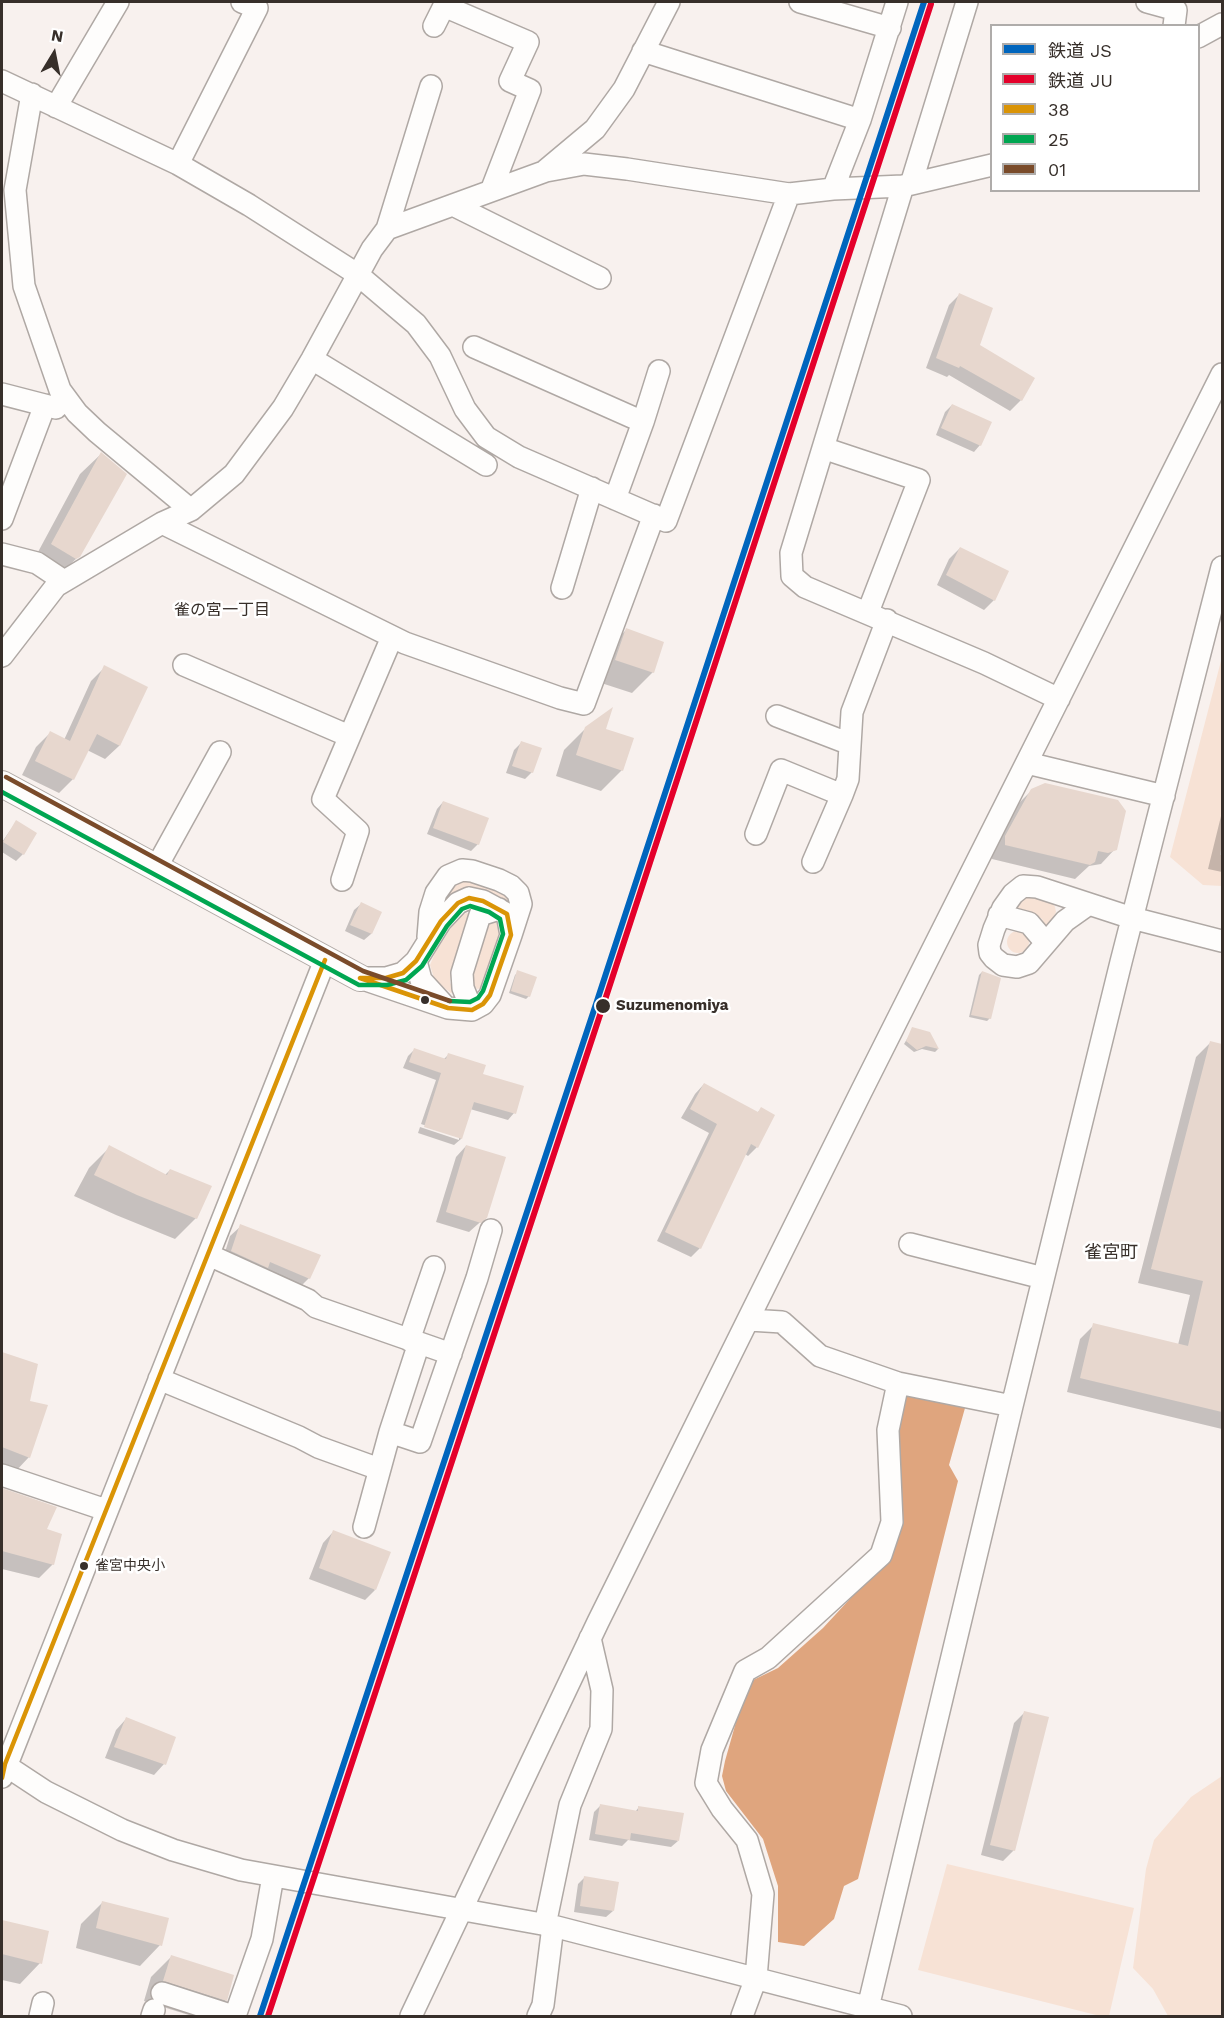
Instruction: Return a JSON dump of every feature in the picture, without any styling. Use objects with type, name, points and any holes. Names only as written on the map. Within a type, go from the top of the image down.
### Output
[{"type":"main road","points":[[2,783],[360,978]]},
{"type":"street","points":[[56,107],[118,2]]},
{"type":"street","points":[[178,165],[257,8],[242,2]]},
{"type":"street","points":[[546,171],[595,129],[624,89],[669,2]]},
{"type":"street","points":[[800,2],[890,28]]},
{"type":"street","points":[[833,189],[860,120],[897,2]]},
{"type":"street","points":[[967,2],[823,448],[791,553],[792,576],[805,587],[984,663],[1059,699]]},
{"type":"street","points":[[1147,2],[1176,10],[1173,24]]},
{"type":"street","points":[[434,26],[445,4],[528,42],[510,81],[530,90],[491,191]]},
{"type":"street","points":[[1200,36],[1222,24]]},
{"type":"street","points":[[643,51],[860,120]]},
{"type":"street","points":[[2,81],[178,165],[249,205],[357,274],[416,324],[440,356],[465,409],[486,437],[519,457],[666,521],[789,194]]},
{"type":"street","points":[[2,656],[56,586],[162,523],[191,510],[234,474],[283,408],[357,274],[387,229],[431,86]]},
{"type":"street","points":[[32,94],[15,190],[24,286],[60,390],[77,413],[96,432],[191,510]]},
{"type":"street","points":[[387,229],[546,171],[585,164],[789,194],[907,185],[990,165]]},
{"type":"street","points":[[453,205],[600,278]]},
{"type":"street","points":[[474,347],[643,422]]},
{"type":"street","points":[[312,359],[486,465]]},
{"type":"street","points":[[615,499],[659,371]]},
{"type":"street","points":[[411,2016],[590,1638],[1222,374]]},
{"type":"street","points":[[2,394],[77,413]]},
{"type":"street","points":[[2,519],[45,405]]},
{"type":"street","points":[[813,862],[848,779],[852,712],[877,616],[919,480],[823,448]]},
{"type":"street","points":[[562,588],[592,488]]},
{"type":"street","points":[[162,523],[405,643],[560,698],[584,704],[654,515]]},
{"type":"street","points":[[2,554],[37,563],[64,580]]},
{"type":"street","points":[[867,2012],[1043,1278],[1222,567]]},
{"type":"street","points":[[342,880],[358,831],[322,800],[392,637]]},
{"type":"street","points":[[184,665],[350,736]]},
{"type":"street","points":[[777,716],[850,744]]},
{"type":"street","points":[[156,868],[220,752]]},
{"type":"street","points":[[1027,763],[1164,796]]},
{"type":"street","points":[[756,834],[781,770],[842,795]]},
{"type":"street","points":[[360,978],[448,1008],[472,1010],[483,1004],[490,995],[521,904],[518,893],[511,886],[499,880],[472,871],[462,870],[448,876],[436,893],[430,912],[428,941]]},
{"type":"street","points":[[1089,904],[1065,921],[1029,963],[1017,967],[1003,964],[990,953],[989,945],[999,915],[1012,894],[1023,886],[1037,886],[1132,918],[1222,941]]},
{"type":"street","points":[[1037,886],[1051,895],[1062,915],[1052,936]]},
{"type":"street","points":[[360,978],[386,978],[403,973],[416,961],[448,912],[458,903],[469,898],[483,901],[507,914],[511,936]]},
{"type":"street","points":[[472,1010],[463,988],[462,973],[480,915],[499,909]]},
{"type":"street","points":[[999,915],[1029,922],[1052,936]]},
{"type":"street","points":[[326,960],[3,1768],[122,1830],[173,1850],[241,1870],[549,1925],[756,1978],[867,2012],[901,2016]]},
{"type":"street","points":[[416,961],[421,980],[448,1008]]},
{"type":"street","points":[[390,1432],[420,1442],[491,1230]]},
{"type":"street","points":[[910,1244],[1043,1278]]},
{"type":"street","points":[[209,1255],[308,1300],[316,1307],[451,1354]]},
{"type":"street","points":[[364,1527],[434,1267]]},
{"type":"street","points":[[749,1320],[782,1322],[820,1356],[898,1383],[1012,1406]]},
{"type":"street","points":[[159,1378],[318,1447],[379,1469]]},
{"type":"street","points":[[742,2016],[756,1978],[763,1894],[747,1840],[722,1809],[706,1783],[712,1749],[745,1671],[768,1658],[881,1555],[892,1522],[888,1430],[898,1383]]},
{"type":"street","points":[[2,1475],[106,1510]]},
{"type":"street","points":[[538,2016],[543,2005],[549,1925],[570,1805],[601,1729],[602,1690],[590,1638]]},
{"type":"street","points":[[156,2006],[234,2016],[262,1940],[273,1876]]},
{"type":"shaded area","points":[[1222,657],[1222,844],[1220,855],[1222,855],[1222,886],[1203,885],[1170,857]]},
{"type":"shaded area","points":[[461,876],[509,892],[512,902],[474,891],[443,905],[442,899]]},
{"type":"shaded area","points":[[1032,895],[1051,901],[1055,907],[1056,912],[1049,926],[1030,911],[1019,909],[1016,906],[1026,896]]},
{"type":"shaded area","points":[[470,914],[470,918],[451,974],[450,982],[454,992],[451,993],[435,981],[430,965],[453,925],[461,915]]},
{"type":"shaded area","points":[[494,920],[498,925],[500,943],[482,988],[477,989],[470,981],[485,925]]},
{"type":"shaded area","points":[[1018,931],[1026,934],[1029,942],[1026,950],[1018,953],[1010,950],[1007,942],[1010,934]]},
{"type":"shaded area","points":[[904,1391],[965,1408],[949,1465],[958,1481],[858,1879],[844,1886],[834,1919],[804,1946],[778,1942],[778,1886],[763,1839],[726,1791],[722,1776],[725,1761],[747,1683],[778,1668],[823,1628],[873,1574],[896,1542],[894,1432]]},
{"type":"shaded area","points":[[1222,1776],[1222,2016],[1168,2016],[1153,1989],[1133,1968],[1146,1869],[1154,1840],[1191,1797]]},
{"type":"shaded area","points":[[947,1864],[1134,1908],[1109,2016],[1100,2016],[918,1970]]},
{"type":"building","points":[[959,293],[993,308],[980,345],[1035,378],[1022,401],[960,366],[959,368],[936,358]]},
{"type":"building","points":[[952,404],[992,422],[981,446],[941,428]]},
{"type":"building","points":[[101,452],[127,474],[80,557],[76,559],[51,544]]},
{"type":"building","points":[[960,547],[1009,571],[995,601],[946,575]]},
{"type":"building","points":[[626,628],[664,642],[654,673],[615,660]]},
{"type":"building","points":[[104,665],[148,687],[120,746],[97,734],[74,780],[35,761],[50,731],[70,741]]},
{"type":"building","points":[[613,707],[606,729],[634,738],[623,771],[576,755],[585,727]]},
{"type":"building","points":[[521,741],[542,748],[533,773],[512,766]]},
{"type":"building","points":[[1045,783],[1118,800],[1126,811],[1117,850],[1108,853],[1098,851],[1095,862],[1090,865],[1005,845],[1005,836],[1031,789]]},
{"type":"building","points":[[443,801],[489,818],[479,845],[433,828]]},
{"type":"building","points":[[16,820],[37,833],[24,855],[3,842]]},
{"type":"building","points":[[361,902],[382,912],[372,934],[350,925]]},
{"type":"building","points":[[517,970],[537,977],[530,997],[511,991]]},
{"type":"building","points":[[982,971],[1001,978],[991,1019],[971,1015]]},
{"type":"building","points":[[912,1027],[930,1032],[939,1049],[926,1046],[917,1050],[906,1041]]},
{"type":"building","points":[[1210,1041],[1222,1044],[1222,1412],[1080,1378],[1093,1323],[1188,1346],[1203,1281],[1151,1269]]},
{"type":"building","points":[[414,1048],[446,1059],[448,1053],[486,1065],[483,1074],[524,1086],[516,1114],[474,1102],[462,1139],[424,1127],[441,1073],[409,1062]]},
{"type":"building","points":[[704,1083],[758,1112],[761,1107],[775,1115],[758,1148],[751,1144],[701,1249],[665,1232],[717,1124],[690,1109]]},
{"type":"building","points":[[109,1145],[167,1175],[170,1169],[212,1186],[197,1219],[94,1175]]},
{"type":"building","points":[[466,1145],[506,1157],[487,1218],[481,1223],[446,1212]]},
{"type":"building","points":[[240,1224],[321,1255],[310,1279],[270,1262],[268,1268],[231,1251]]},
{"type":"building","points":[[2,1352],[38,1364],[30,1401],[48,1405],[30,1458],[2,1447]]},
{"type":"building","points":[[2,1488],[57,1507],[47,1529],[62,1534],[54,1565],[2,1551]]},
{"type":"building","points":[[333,1530],[391,1552],[376,1590],[319,1568]]},
{"type":"building","points":[[1024,1711],[1049,1717],[1015,1851],[990,1845]]},
{"type":"building","points":[[126,1717],[176,1737],[166,1765],[114,1747]]},
{"type":"building","points":[[600,1804],[638,1811],[638,1806],[684,1813],[679,1841],[631,1833],[630,1840],[595,1834]]},
{"type":"building","points":[[584,1876],[619,1882],[614,1911],[580,1906]]},
{"type":"building","points":[[102,1901],[169,1918],[162,1946],[96,1928]]},
{"type":"building","points":[[2,1920],[49,1931],[42,1964],[2,1954]]},
{"type":"building","points":[[171,1955],[234,1975],[227,2001],[163,1981]]},
{"type":"rail line","name":"JS","points":[[260,2016],[596,1004],[924,2]]},
{"type":"rail line","name":"JU","points":[[268,2016],[603,1006],[931,4]]},
{"type":"transit line","name":"01","points":[[6,777],[363,971],[450,1001]]},
{"type":"transit line","name":"25","points":[[2,792],[359,985],[387,985],[406,980],[422,966],[447,926],[462,909],[470,906],[489,912],[500,919],[503,934],[483,991],[478,998],[470,1002],[449,1001]]},
{"type":"transit line","name":"38","points":[[469,898],[483,901],[507,914],[511,935],[490,995],[483,1004],[472,1010],[448,1008],[360,978],[386,978],[403,973],[416,961],[441,921],[458,903],[469,898]]},
{"type":"transit line","name":"38","points":[[2,1778],[5,1764],[325,960]]},
{"type":"place","name":"Suzumenomiya","points":[[603,1006]]},
{"type":"place","name":"雀宮中央小","points":[[84,1566]]},
{"type":"district","name":"雀の宮一丁目","points":[[222,610]]},
{"type":"district","name":"雀宮町","points":[[1111,1253]]}]
